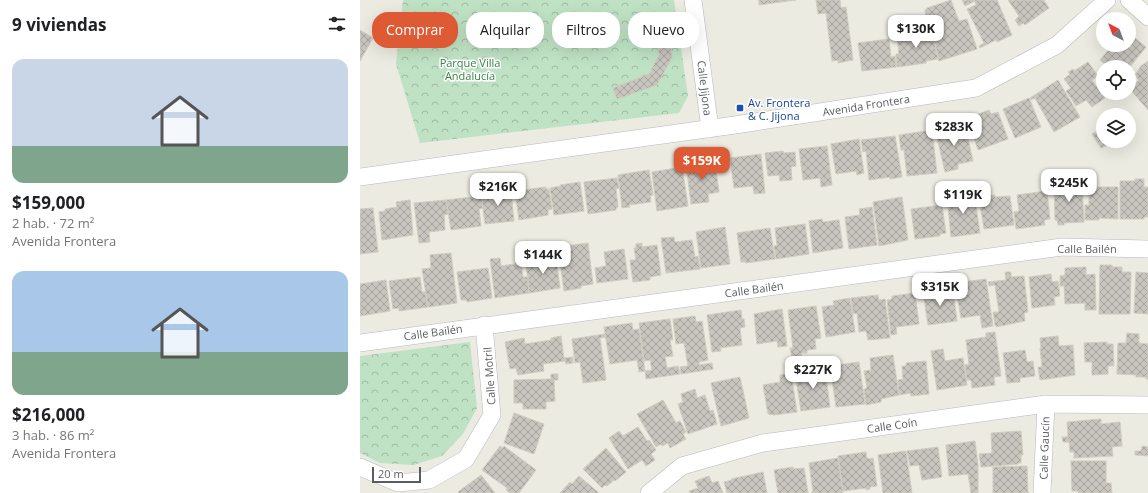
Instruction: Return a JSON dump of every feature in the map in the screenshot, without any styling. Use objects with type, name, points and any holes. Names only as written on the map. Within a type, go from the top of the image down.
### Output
[{"type":"street","name":"Calle Jijona","points":[[693,0],[710,129]]},
{"type":"street","name":"Avenida Frontera","points":[[360,177],[710,129],[976,88],[1057,45],[1107,0]]},
{"type":"street","points":[[1128,0],[1148,17]]},
{"type":"street","name":"Calle Bailén","points":[[360,343],[1062,247],[1148,249]]},
{"type":"street","name":"Calle Motril","points":[[364,469],[398,483],[429,480],[466,459],[492,415],[484,325]]},
{"type":"street","name":"Calle Coín","points":[[649,493],[682,466],[763,443],[1046,404],[1148,405]]},
{"type":"street","name":"Calle Gaucín","points":[[1042,493],[1046,404]]},
{"type":"green space","name":"Parque Villa Andalucía","points":[[403,0],[674,0],[676,12],[628,12],[628,48],[681,48],[688,96],[679,113],[420,143],[396,64],[398,48],[458,48],[458,12],[402,12]]},
{"type":"green space","points":[[470,342],[477,408],[463,434],[442,456],[414,465],[380,463],[360,453],[360,356]]},
{"type":"building","points":[[759,0],[796,0],[759,5]]},
{"type":"building","points":[[816,0],[840,0],[841,8],[846,7],[853,60],[838,63],[838,60],[832,61],[826,13],[818,14]]},
{"type":"building","points":[[951,0],[959,21],[967,19],[977,49],[939,61],[932,31],[929,31],[928,29],[925,10]]},
{"type":"building","points":[[962,0],[997,0],[1012,35],[997,42],[996,40],[980,48],[979,46],[984,43],[967,9],[976,5],[975,1],[965,6]]},
{"type":"building","points":[[1008,0],[1044,0],[1049,8],[1025,25],[1023,23],[1019,26],[1015,20],[1019,16]]},
{"type":"building","points":[[928,29],[929,31],[932,31],[938,59],[926,61],[926,63],[897,67],[896,54],[899,54],[897,36],[914,34],[914,31]]},
{"type":"building","points":[[360,30],[372,37],[372,40],[360,61]]},
{"type":"building","points":[[889,39],[891,57],[895,56],[896,67],[862,71],[858,43]]},
{"type":"building","points":[[1136,39],[1146,47],[1135,60],[1100,60],[1107,52],[1136,52]]},
{"type":"building","points":[[658,48],[671,48],[672,58],[657,85],[617,99],[613,88],[649,74],[659,55]]},
{"type":"building","points":[[1148,61],[1148,110],[1136,96],[1136,83],[1139,80],[1136,74],[1141,66]]},
{"type":"building","points":[[1088,62],[1096,73],[1096,77],[1092,80],[1096,86],[1096,100],[1102,100],[1092,107],[1086,100],[1076,106],[1066,91],[1071,88],[1064,79],[1070,74],[1068,72],[1073,69],[1074,71]]},
{"type":"building","points":[[1058,80],[1080,117],[1054,132],[1035,98],[1031,100],[1030,98]]},
{"type":"building","points":[[1029,98],[1041,127],[1015,138],[1003,109]]},
{"type":"building","points":[[989,110],[991,114],[998,112],[1008,139],[978,150],[974,138],[971,139],[966,119]]},
{"type":"building","points":[[954,125],[955,127],[965,125],[973,161],[958,164],[958,169],[945,172],[935,129]]},
{"type":"building","points":[[932,130],[937,173],[907,176],[904,150],[901,150],[899,135]]},
{"type":"building","points":[[1096,132],[1096,140],[1092,134]]},
{"type":"building","points":[[895,136],[902,177],[869,180],[866,151],[863,152],[861,140]]},
{"type":"building","points":[[859,139],[864,173],[857,175],[856,171],[836,174],[831,144]]},
{"type":"building","points":[[827,146],[832,185],[821,187],[820,178],[803,180],[799,149]]},
{"type":"building","points":[[783,151],[784,153],[795,152],[796,166],[791,167],[792,180],[780,181],[779,175],[768,176],[765,153]]},
{"type":"building","points":[[761,154],[765,193],[754,194],[753,186],[734,188],[730,158]]},
{"type":"building","points":[[708,161],[709,164],[715,163],[719,192],[708,194],[709,202],[691,204],[686,165]]},
{"type":"building","points":[[682,167],[688,206],[657,211],[652,172]]},
{"type":"building","points":[[649,170],[653,194],[650,196],[651,202],[629,205],[630,207],[622,208],[618,175]]},
{"type":"building","points":[[617,178],[619,188],[616,189],[618,207],[616,210],[588,214],[584,182]]},
{"type":"building","points":[[1135,179],[1144,179],[1144,187],[1148,187],[1148,217],[1144,217],[1144,219],[1120,219],[1120,181],[1135,181]]},
{"type":"building","points":[[1075,181],[1075,185],[1082,185],[1084,222],[1064,223],[1064,225],[1058,225],[1057,220],[1055,220],[1054,183]]},
{"type":"building","points":[[580,182],[584,211],[554,215],[550,188]]},
{"type":"building","points":[[546,187],[546,189],[549,189],[552,209],[548,210],[548,215],[519,220],[515,191]]},
{"type":"building","points":[[1089,187],[1118,187],[1118,219],[1099,218],[1099,220],[1085,220],[1085,205],[1089,205]]},
{"type":"building","points":[[511,191],[514,221],[485,224],[481,194]]},
{"type":"building","points":[[1047,191],[1050,219],[1044,220],[1045,225],[1016,229],[1014,212],[1019,211],[1017,195]]},
{"type":"building","points":[[974,193],[980,233],[951,237],[947,197]]},
{"type":"building","points":[[995,195],[995,197],[1010,196],[1014,225],[984,229],[979,197]]},
{"type":"building","points":[[482,196],[483,208],[479,209],[481,226],[451,230],[446,200]]},
{"type":"building","points":[[902,197],[908,240],[879,246],[873,202]]},
{"type":"building","points":[[410,200],[413,235],[382,240],[379,212],[385,211],[385,209],[397,207],[396,202]]},
{"type":"building","points":[[446,200],[449,214],[444,215],[445,230],[429,232],[430,242],[419,243],[414,203]]},
{"type":"building","points":[[942,205],[946,233],[940,234],[940,236],[915,239],[911,209]]},
{"type":"building","points":[[872,207],[877,245],[849,249],[845,217],[860,215],[859,209]]},
{"type":"building","points":[[373,208],[378,252],[360,254],[360,209]]},
{"type":"building","points":[[822,219],[823,222],[839,220],[843,248],[813,253],[809,221]]},
{"type":"building","points":[[805,224],[809,254],[776,259],[774,246],[777,245],[775,228]]},
{"type":"building","points":[[725,227],[730,264],[701,268],[696,232]]},
{"type":"building","points":[[770,228],[775,259],[746,263],[741,262],[737,233]]},
{"type":"building","points":[[674,237],[675,242],[692,240],[695,257],[698,256],[700,269],[666,273],[661,238]]},
{"type":"building","points":[[588,243],[593,284],[564,291],[558,247]]},
{"type":"building","points":[[642,243],[642,247],[657,245],[661,275],[650,277],[650,280],[633,282],[630,260],[636,260],[634,248],[636,248],[636,244]]},
{"type":"building","points":[[624,249],[628,279],[597,283],[595,268],[606,266],[604,252]]},
{"type":"building","points":[[451,253],[457,303],[428,307],[422,269],[431,268],[430,255]]},
{"type":"building","points":[[500,258],[501,266],[521,263],[523,277],[528,277],[529,293],[495,298],[490,259]]},
{"type":"building","points":[[556,258],[560,288],[529,293],[526,262]]},
{"type":"building","points":[[1100,265],[1122,267],[1122,272],[1131,272],[1130,314],[1099,314]]},
{"type":"building","points":[[1086,267],[1086,275],[1095,274],[1096,310],[1085,310],[1085,303],[1065,304],[1064,286],[1060,286],[1060,276],[1065,275],[1065,268]]},
{"type":"building","points":[[488,268],[492,298],[467,302],[467,300],[461,300],[457,272]]},
{"type":"building","points":[[1005,272],[1011,272],[1011,277],[1024,276],[1028,312],[1024,313],[1025,321],[996,327],[993,312],[999,312],[995,285],[989,286],[988,282],[1006,280]]},
{"type":"building","points":[[1136,272],[1148,273],[1148,314],[1134,313]]},
{"type":"building","points":[[1051,274],[1052,282],[1058,281],[1060,296],[1054,297],[1055,305],[1032,308],[1029,277]]},
{"type":"building","points":[[420,277],[422,292],[425,292],[428,307],[399,311],[399,308],[393,309],[389,281]]},
{"type":"building","points":[[986,279],[993,326],[982,328],[980,315],[961,318],[955,283]]},
{"type":"building","points":[[386,280],[390,311],[360,316],[360,284]]},
{"type":"building","points":[[942,290],[942,292],[953,291],[957,321],[928,325],[923,292]]},
{"type":"building","points":[[915,293],[919,324],[896,327],[897,334],[891,335],[887,300],[892,299],[892,296]]},
{"type":"building","points":[[878,295],[879,300],[885,299],[890,338],[868,340],[866,331],[859,332],[857,313],[853,314],[851,298]]},
{"type":"building","points":[[850,298],[855,332],[826,337],[822,307],[834,305],[833,301]]},
{"type":"building","points":[[816,306],[821,338],[815,339],[816,349],[807,350],[807,353],[801,353],[802,356],[792,357],[790,348],[793,348],[788,310]]},
{"type":"building","points":[[782,309],[787,346],[778,347],[777,341],[757,344],[754,314]]},
{"type":"building","points":[[741,310],[745,327],[740,328],[742,345],[720,348],[721,351],[712,352],[707,315]]},
{"type":"building","points":[[695,316],[696,322],[702,321],[708,360],[699,362],[699,365],[712,363],[713,369],[681,374],[680,367],[688,366],[684,343],[676,344],[673,319]]},
{"type":"building","points":[[670,319],[673,340],[670,340],[673,356],[665,357],[667,368],[678,366],[680,374],[646,379],[645,371],[652,370],[650,360],[644,361],[639,323]]},
{"type":"building","points":[[632,323],[633,330],[639,329],[645,371],[639,372],[637,360],[610,364],[604,327]]},
{"type":"building","points":[[995,332],[1001,376],[994,377],[995,385],[972,388],[971,380],[967,380],[965,365],[969,364],[966,340],[986,337],[986,333]]},
{"type":"building","points":[[1127,333],[1139,334],[1139,343],[1148,344],[1148,379],[1146,379],[1146,377],[1136,377],[1136,375],[1117,374],[1118,343],[1126,343]]},
{"type":"building","points":[[605,334],[605,337],[600,338],[606,380],[583,383],[580,362],[575,363],[572,339]]},
{"type":"building","points":[[561,336],[564,358],[573,357],[573,363],[566,364],[565,361],[543,364],[544,371],[518,375],[516,368],[510,369],[505,342],[524,338],[525,344],[551,340],[551,338]]},
{"type":"building","points":[[1058,336],[1059,346],[1073,345],[1075,375],[1040,380],[1038,367],[1042,367],[1040,338]]},
{"type":"building","points":[[1107,342],[1107,344],[1113,344],[1114,366],[1108,366],[1108,374],[1092,375],[1092,362],[1085,362],[1084,343]]},
{"type":"building","points":[[943,349],[945,361],[963,358],[967,385],[937,390],[931,351]]},
{"type":"building","points":[[1025,350],[1027,362],[1033,361],[1035,376],[1020,378],[1020,382],[1007,383],[1003,353]]},
{"type":"building","points":[[893,355],[899,395],[881,399],[881,402],[866,405],[864,389],[867,388],[864,371],[871,370],[870,358]]},
{"type":"building","points":[[926,361],[929,394],[911,396],[910,393],[899,395],[898,380],[903,379],[902,366],[906,366],[906,363]]},
{"type":"building","points":[[859,362],[865,404],[836,407],[830,366]]},
{"type":"building","points":[[825,369],[830,407],[801,411],[795,373]]},
{"type":"building","points":[[791,373],[797,412],[774,415],[768,414],[763,385],[780,382],[780,375]]},
{"type":"building","points":[[551,374],[558,374],[558,380],[554,380],[555,401],[546,402],[546,409],[523,409],[523,403],[514,403],[514,380],[551,379]]},
{"type":"building","points":[[740,377],[749,418],[721,426],[711,383]]},
{"type":"building","points":[[695,389],[697,398],[705,395],[710,411],[713,410],[717,424],[688,434],[678,404],[683,402],[681,394]]},
{"type":"building","points":[[663,400],[676,423],[680,421],[686,432],[683,434],[686,439],[670,448],[668,443],[662,446],[661,444],[656,447],[637,414]]},
{"type":"building","points":[[514,413],[544,424],[534,454],[504,443]]},
{"type":"building","points":[[1101,419],[1101,424],[1120,422],[1122,446],[1112,447],[1113,456],[1074,458],[1074,452],[1070,452],[1069,442],[1063,442],[1062,437],[1068,437],[1067,422]]},
{"type":"building","points":[[638,427],[647,441],[649,440],[656,450],[651,454],[655,460],[646,466],[642,460],[628,469],[609,438],[619,431],[623,436]]},
{"type":"building","points":[[1021,431],[1023,455],[1021,455],[1021,463],[981,467],[979,454],[992,453],[991,433]]},
{"type":"building","points":[[975,441],[978,465],[978,493],[971,493],[968,474],[949,476],[946,445]]},
{"type":"building","points":[[500,446],[503,448],[504,446],[536,470],[519,493],[510,493],[506,490],[507,488],[482,470]]},
{"type":"building","points":[[1142,446],[1148,447],[1148,456],[1135,455],[1135,451],[1141,451]]},
{"type":"building","points":[[938,447],[942,477],[922,480],[919,465],[910,466],[907,451]]},
{"type":"building","points":[[606,448],[626,472],[615,481],[614,480],[602,488],[583,469]]},
{"type":"building","points":[[906,451],[912,493],[883,493],[878,455]]},
{"type":"building","points":[[866,452],[867,459],[873,458],[877,486],[870,487],[870,489],[866,490],[866,488],[843,491],[838,456]]},
{"type":"building","points":[[838,458],[843,493],[811,493],[813,492],[809,463]]},
{"type":"building","points":[[1071,461],[1106,461],[1106,483],[1111,483],[1112,493],[1078,493],[1078,491],[1072,491]]},
{"type":"building","points":[[1027,466],[1028,493],[993,493],[993,467]]},
{"type":"building","points":[[793,467],[793,469],[804,468],[808,493],[778,493],[774,470]]},
{"type":"building","points":[[763,472],[767,493],[727,493],[724,482]]},
{"type":"building","points":[[481,475],[495,493],[458,492]]},
{"type":"building","points":[[579,476],[599,493],[560,493],[570,482],[572,484]]},
{"type":"building","points":[[709,476],[712,483],[718,481],[723,493],[690,493],[689,491],[698,488],[695,481]]},
{"type":"place","name":"Av. Frontera & C. Jijona","points":[[740,108]]}]
